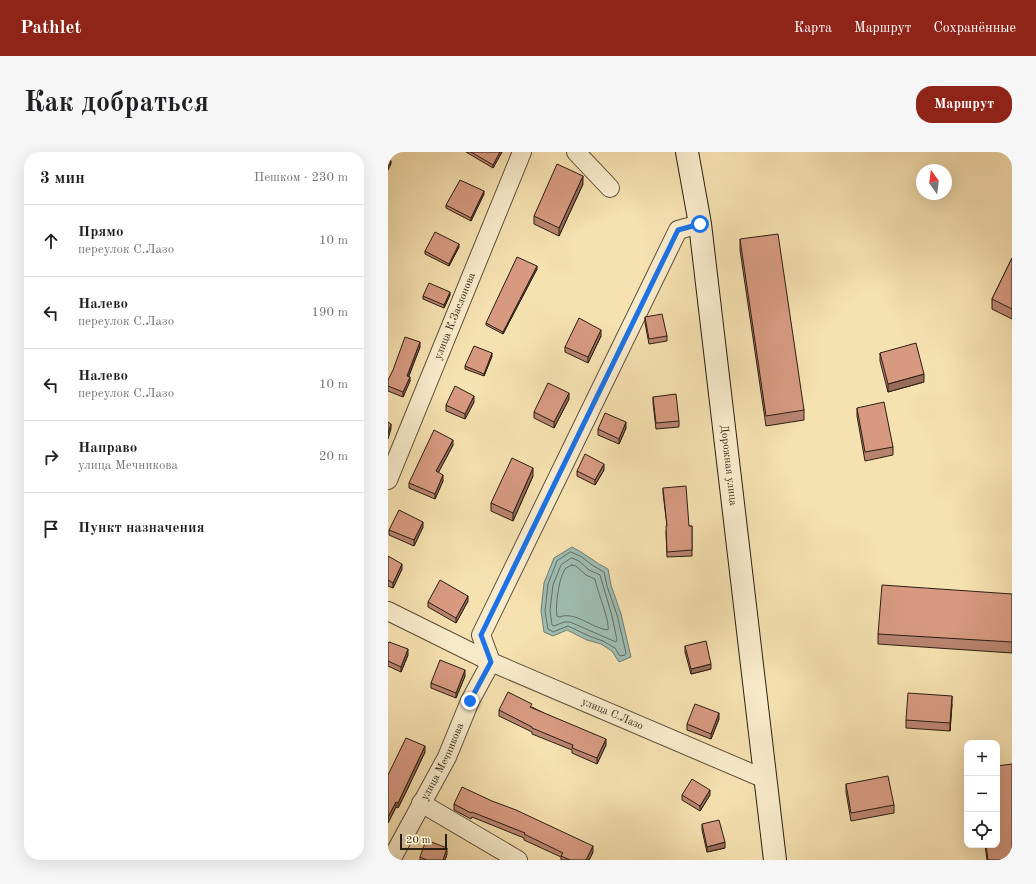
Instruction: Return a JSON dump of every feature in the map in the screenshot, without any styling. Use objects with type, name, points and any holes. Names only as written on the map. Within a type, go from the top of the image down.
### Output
[{"type":"street","name":"улица К.Заслонова","points":[[388,480],[522,152]]},
{"type":"street","points":[[576,152],[610,188]]},
{"type":"street","name":"Дорожная улица","points":[[687,152],[700,224],[765,779]]},
{"type":"street","points":[[491,662],[481,635],[678,230],[700,224]]},
{"type":"street","name":"улица С.Лазо","points":[[388,611],[491,662],[765,779]]},
{"type":"street","name":"улица Мечникова","points":[[391,860],[447,757],[470,701],[491,662]]},
{"type":"street","points":[[765,779],[775,860]]},
{"type":"street","points":[[421,803],[518,860]]},
{"type":"water","points":[[572,547],[608,569],[631,657],[619,662],[612,651],[601,644],[587,640],[567,630],[553,636],[544,632],[541,611],[544,583],[554,558]]},
{"type":"building","points":[[471,152],[500,152],[493,165]]},
{"type":"building","points":[[388,159],[391,161],[388,168]]},
{"type":"building","points":[[557,164],[583,176],[559,228],[534,216]]},
{"type":"building","points":[[460,180],[484,191],[471,218],[446,205]]},
{"type":"building","points":[[435,232],[459,244],[449,264],[425,251]]},
{"type":"building","points":[[778,234],[804,410],[766,416],[740,239]]},
{"type":"building","points":[[517,257],[537,266],[503,332],[486,323]]},
{"type":"building","points":[[1012,258],[1012,309],[992,299]]},
{"type":"building","points":[[429,283],[450,292],[444,305],[423,296]]},
{"type":"building","points":[[662,314],[667,336],[649,339],[645,317]]},
{"type":"building","points":[[579,318],[601,330],[588,357],[565,347]]},
{"type":"building","points":[[405,337],[420,342],[407,376],[410,377],[403,392],[388,386],[388,380]]},
{"type":"building","points":[[916,343],[924,374],[888,384],[880,353]]},
{"type":"building","points":[[474,346],[492,353],[484,374],[465,366]]},
{"type":"building","points":[[548,383],[569,393],[554,422],[534,412]]},
{"type":"building","points":[[455,386],[474,396],[465,414],[446,405]]},
{"type":"building","points":[[676,394],[679,421],[656,423],[653,397]]},
{"type":"building","points":[[884,402],[893,447],[865,452],[857,408]]},
{"type":"building","points":[[605,413],[626,422],[619,439],[598,429]]},
{"type":"building","points":[[388,422],[391,424],[388,433]]},
{"type":"building","points":[[434,430],[453,440],[436,471],[443,475],[435,494],[409,483]]},
{"type":"building","points":[[585,454],[604,464],[595,480],[577,471]]},
{"type":"building","points":[[512,458],[533,468],[513,513],[491,503]]},
{"type":"building","points":[[686,486],[689,526],[692,526],[692,550],[667,552],[667,526],[663,488]]},
{"type":"building","points":[[399,510],[423,522],[414,540],[389,530]]},
{"type":"building","points":[[388,556],[402,564],[393,583],[388,580]]},
{"type":"building","points":[[440,580],[468,596],[456,618],[428,602]]},
{"type":"building","points":[[882,585],[1012,594],[1012,642],[878,634]]},
{"type":"building","points":[[706,641],[711,664],[691,669],[685,646]]},
{"type":"building","points":[[389,642],[408,649],[401,667],[388,661]]},
{"type":"building","points":[[440,660],[465,670],[456,693],[431,683]]},
{"type":"building","points":[[508,692],[532,704],[530,707],[606,739],[597,758],[572,748],[573,745],[532,728],[499,710]]},
{"type":"building","points":[[908,693],[952,696],[950,723],[906,720]]},
{"type":"building","points":[[695,704],[719,713],[711,734],[687,724]]},
{"type":"building","points":[[406,738],[425,746],[398,803],[396,802],[388,817],[388,775]]},
{"type":"building","points":[[1012,764],[1012,860],[988,860],[986,848],[1000,848],[1000,766]]},
{"type":"building","points":[[888,776],[894,805],[851,813],[846,784]]},
{"type":"building","points":[[692,779],[710,790],[700,806],[682,795]]},
{"type":"building","points":[[462,787],[516,810],[593,846],[586,860],[570,860],[561,856],[563,853],[524,834],[525,833],[472,812],[471,813],[454,804]]},
{"type":"building","points":[[719,820],[725,842],[707,847],[702,824]]},
{"type":"building","points":[[426,840],[447,848],[443,860],[427,860],[420,857]]},
{"type":"route","points":[[470,701],[491,662],[481,635],[678,230],[700,224]]}]
